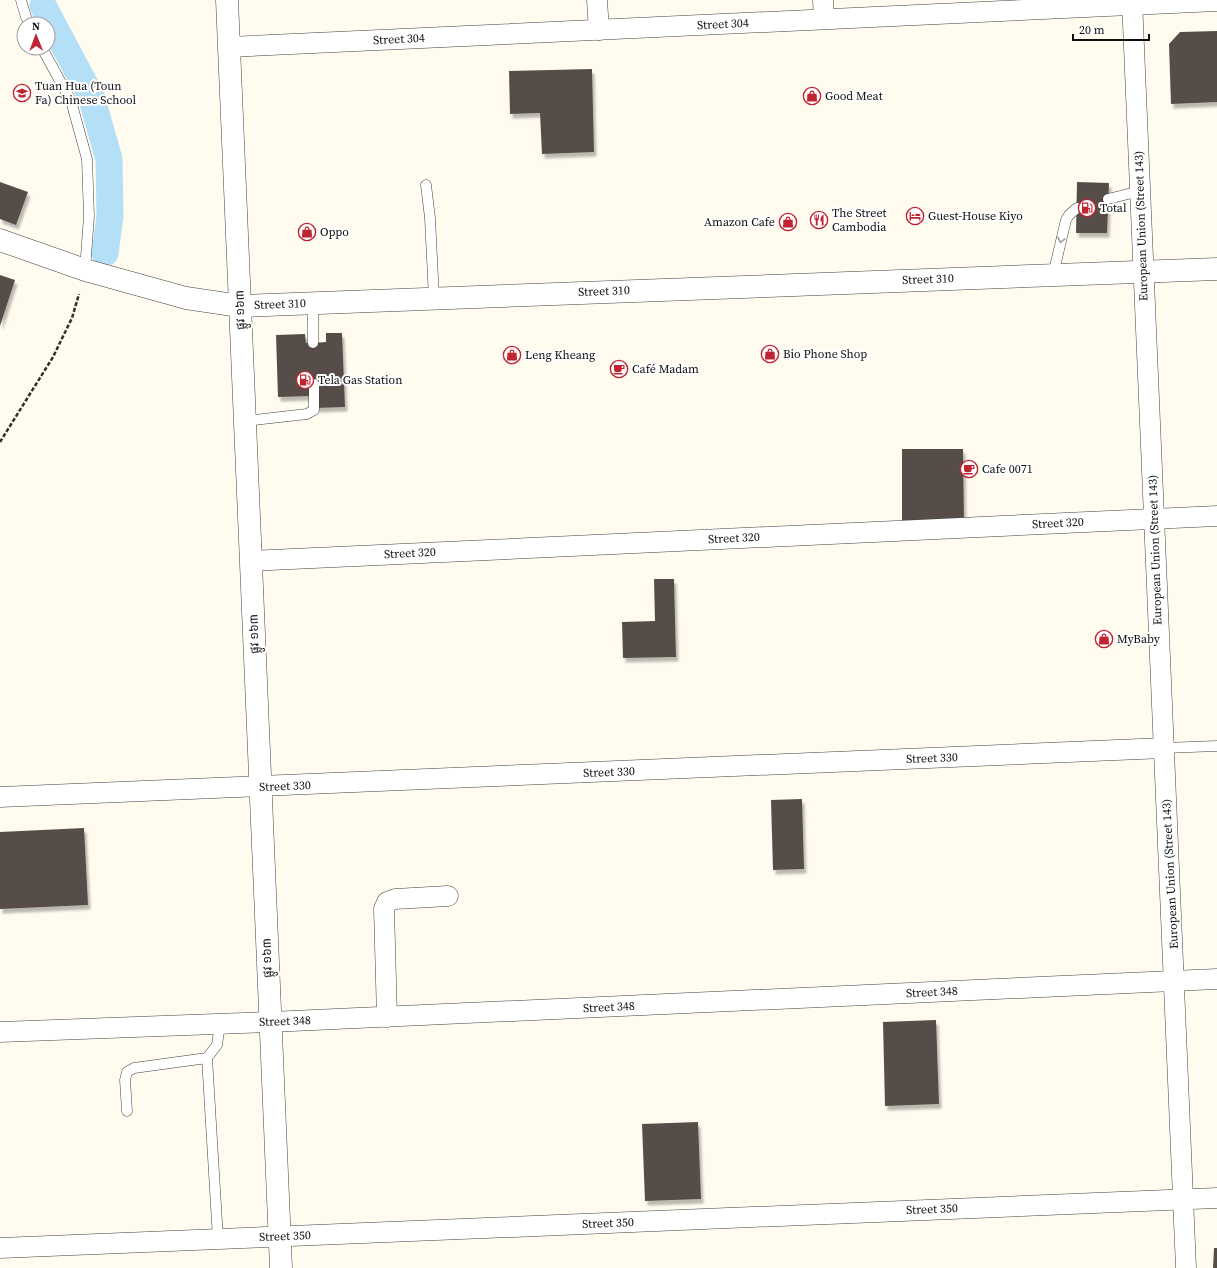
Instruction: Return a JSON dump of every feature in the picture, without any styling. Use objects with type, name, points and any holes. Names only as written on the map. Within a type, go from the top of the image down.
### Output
[{"type":"street","name":"ផ្លូវ ១៦៣","points":[[227,0],[281,1268]]},
{"type":"street","points":[[597,0],[598,30]]},
{"type":"street","points":[[823,0],[824,20]]},
{"type":"street","name":"Street 304","points":[[229,47],[824,20],[1132,3],[1217,1]]},
{"type":"street","name":"European Union (Street 143)","points":[[1132,3],[1186,1268]]},
{"type":"street","name":"Street 310","points":[[0,240],[85,270],[186,298],[240,306],[1217,269]]},
{"type":"street","name":"Street 320","points":[[251,561],[1217,516]]},
{"type":"street","name":"Street 330","points":[[0,797],[1164,748]]},
{"type":"street","points":[[388,1017],[384,909],[387,902],[395,899],[448,896]]},
{"type":"street","name":"Street 348","points":[[0,1032],[388,1017],[1217,979]]},
{"type":"street","name":"Street 350","points":[[0,1248],[1217,1198]]},
{"type":"lane","points":[[21,0],[26,16]]},
{"type":"lane","points":[[46,56],[71,101],[87,159],[89,216],[85,270]]},
{"type":"lane","points":[[426,185],[430,218],[434,298]]},
{"type":"lane","points":[[1108,200],[1140,190]]},
{"type":"lane","points":[[1053,275],[1066,220],[1077,208]]},
{"type":"lane","points":[[313,303],[313,342]]},
{"type":"lane","points":[[245,421],[308,414],[314,410],[314,384]]},
{"type":"lane","name":"Street 330","points":[[1164,748],[1217,746]]},
{"type":"lane","points":[[218,1239],[207,1058],[217,1045],[220,1024]]},
{"type":"lane","points":[[127,1111],[125,1080],[128,1072],[134,1068],[207,1058]]},
{"type":"path","points":[[0,442],[53,357],[72,318],[85,270]]},
{"type":"building","points":[[1217,31],[1217,102],[1171,104],[1169,44],[1180,32]]},
{"type":"building","points":[[592,69],[594,152],[542,154],[540,113],[510,114],[509,71]]},
{"type":"building","points":[[0,182],[28,192],[16,225],[0,219]]},
{"type":"building","points":[[1077,182],[1109,183],[1107,233],[1076,233]]},
{"type":"building","points":[[0,275],[15,280],[0,326]]},
{"type":"building","points":[[326,333],[342,333],[345,407],[316,408],[312,396],[278,397],[276,335],[305,334],[306,343],[313,343],[326,342]]},
{"type":"building","points":[[902,449],[963,449],[964,524],[902,525]]},
{"type":"building","points":[[654,579],[674,579],[676,657],[623,658],[622,622],[655,621]]},
{"type":"building","points":[[802,799],[804,869],[773,870],[771,800]]},
{"type":"building","points":[[84,828],[88,905],[0,909],[0,832]]},
{"type":"building","points":[[936,1020],[939,1104],[885,1106],[883,1022]]},
{"type":"building","points":[[698,1122],[701,1199],[645,1201],[642,1124]]},
{"type":"building","points":[[1214,1248],[1217,1248],[1217,1268],[1213,1268]]},
{"type":"waterway","points":[[43,6],[91,96],[109,159],[110,216],[105,253]]},
{"type":"place","name":"Tuan Hua (Toun Fa) Chinese School","points":[[22,93]]},
{"type":"place","name":"Good Meat","points":[[812,96]]},
{"type":"place","name":"Total","points":[[1087,208]]},
{"type":"place","name":"Guest-House Kiyo","points":[[915,216]]},
{"type":"place","name":"The Street Cambodia","points":[[819,220]]},
{"type":"place","name":"Amazon Cafe","points":[[788,222]]},
{"type":"place","name":"Oppo","points":[[307,232]]},
{"type":"place","name":"Bio Phone Shop","points":[[770,354]]},
{"type":"place","name":"Leng Kheang","points":[[512,355]]},
{"type":"place","name":"Café Madam","points":[[619,369]]},
{"type":"place","name":"Tela Gas Station","points":[[305,380]]},
{"type":"place","name":"Cafe 0071","points":[[969,469]]},
{"type":"place","name":"MyBaby","points":[[1104,639]]}]
